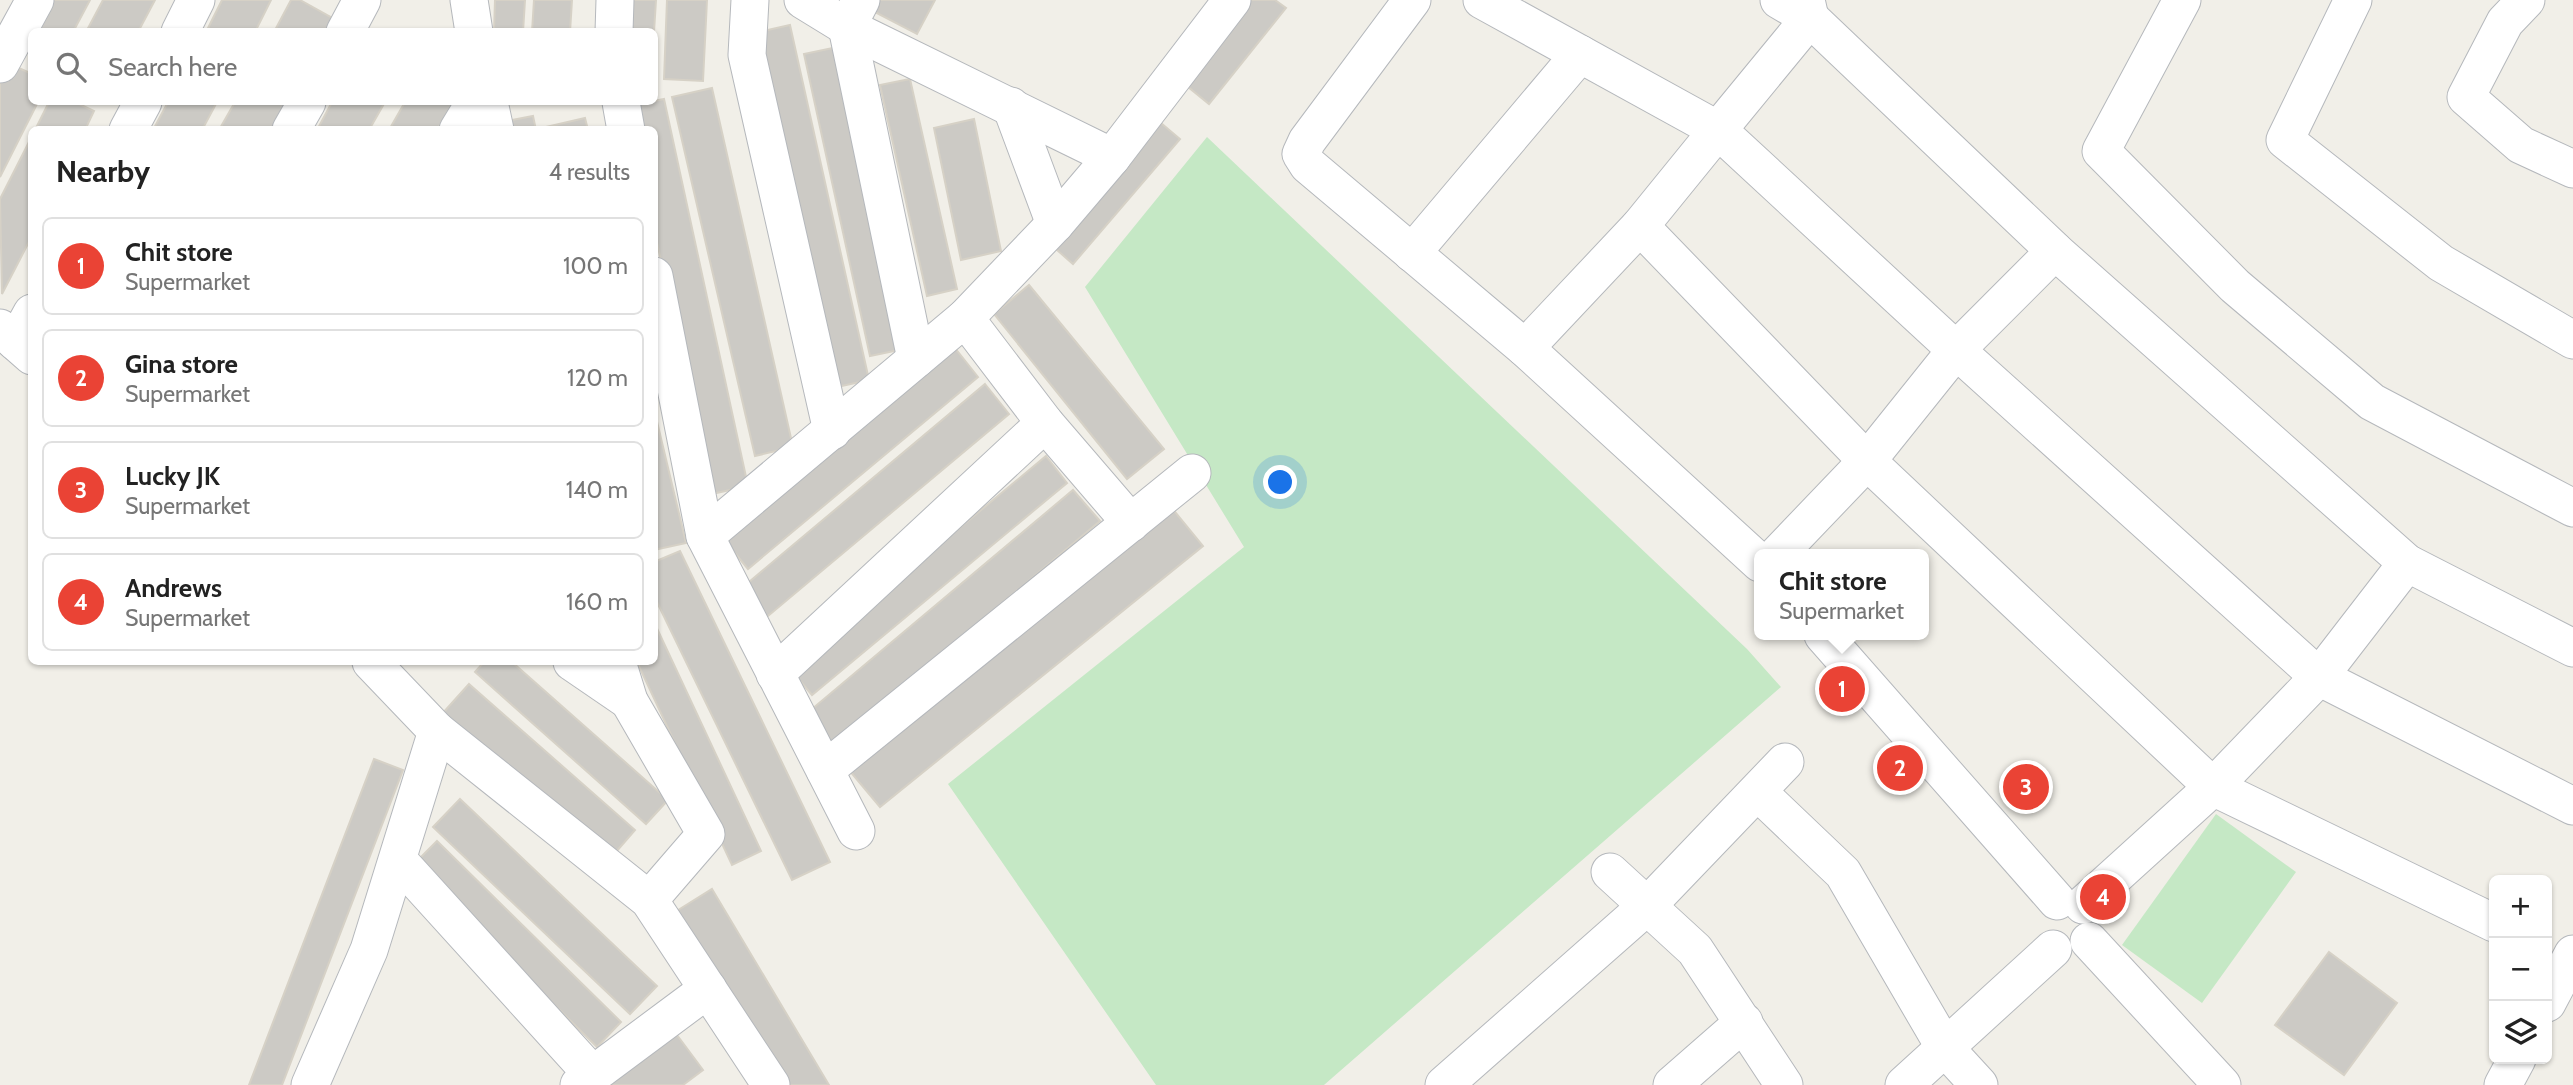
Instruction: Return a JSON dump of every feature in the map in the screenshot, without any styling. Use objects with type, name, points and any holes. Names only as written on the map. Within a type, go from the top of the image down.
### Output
[{"type":"street","points":[[0,64],[35,0]]},
{"type":"street","points":[[182,28],[196,0]]},
{"type":"street","points":[[347,28],[362,0]]},
{"type":"street","points":[[614,28],[615,0]]},
{"type":"street","points":[[750,0],[747,55],[832,431]]},
{"type":"street","points":[[803,0],[854,13],[1011,106],[1112,158]]},
{"type":"street","points":[[705,536],[965,318],[1055,224],[1112,158],[1232,0]]},
{"type":"street","points":[[1412,0],[1307,141],[1301,154],[1308,165],[1525,348],[1754,558]]},
{"type":"street","points":[[1482,0],[1718,130],[1956,350],[2319,677],[2573,806]]},
{"type":"street","points":[[1779,0],[1808,9],[2055,251],[2407,563],[2573,648]]},
{"type":"street","points":[[2182,0],[2101,151],[2235,286],[2372,402],[2573,508]]},
{"type":"street","points":[[2353,0],[2285,140],[2441,263],[2573,340]]},
{"type":"street","points":[[2526,0],[2505,22],[2466,97],[2521,145],[2573,169]]},
{"type":"street","points":[[1525,348],[1640,226],[1718,130],[1808,9]]},
{"type":"street","points":[[854,13],[916,359]]},
{"type":"street","points":[[1412,253],[1580,54]]},
{"type":"street","points":[[130,126],[141,105]]},
{"type":"street","points":[[293,126],[305,105]]},
{"type":"street","points":[[460,126],[473,105]]},
{"type":"street","points":[[490,105],[494,126]]},
{"type":"street","points":[[622,105],[625,126]]},
{"type":"street","points":[[1011,106],[1055,224]]},
{"type":"street","points":[[1640,226],[1867,461],[2213,787],[2489,921]]},
{"type":"street","points":[[1783,549],[1867,461],[1956,350],[2055,251]]},
{"type":"street","points":[[658,296],[705,536],[856,831]]},
{"type":"street","points":[[965,318],[1045,423],[1131,523]]},
{"type":"street","points":[[775,674],[1045,423]]},
{"type":"street","points":[[825,770],[1192,473]]},
{"type":"street","points":[[1828,640],[2070,903],[2091,916],[2093,928],[2089,941],[2073,952],[2053,949],[2045,941],[2040,929],[2048,907],[2070,903],[2213,787],[2319,677],[2407,563]]},
{"type":"street","points":[[374,665],[437,731],[649,900],[771,1085]]},
{"type":"street","points":[[576,665],[629,701]]},
{"type":"street","points":[[618,665],[629,701],[706,834],[649,900]]},
{"type":"street","points":[[310,1085],[369,950],[437,731]]},
{"type":"street","points":[[1444,1085],[1647,906],[1759,793],[1785,762]]},
{"type":"street","points":[[1759,793],[1843,873],[1945,1048],[1979,1085]]},
{"type":"street","points":[[398,860],[585,1080],[708,989]]},
{"type":"street","points":[[1610,872],[1695,950],[1784,1085]]},
{"type":"street","points":[[2089,941],[2222,1085]]},
{"type":"street","points":[[1905,1085],[2053,949]]},
{"type":"street","points":[[2548,1001],[2563,954]]},
{"type":"street","points":[[1672,1085],[1744,1022]]},
{"type":"street","points":[[2503,1085],[2514,1064]]},
{"type":"green space","points":[[1207,137],[1747,649],[1781,687],[1324,1085],[1156,1085],[948,784],[1244,547],[1085,287]]},
{"type":"green space","points":[[2216,814],[2296,872],[2202,1003],[2122,945]]},
{"type":"building","points":[[50,0],[90,0],[75,28],[35,28]]},
{"type":"building","points":[[103,0],[155,0],[140,28],[88,28]]},
{"type":"building","points":[[222,0],[271,0],[257,28],[208,28]]},
{"type":"building","points":[[291,0],[300,0],[334,19],[329,28],[276,28]]},
{"type":"building","points":[[495,0],[525,0],[523,28],[494,28]]},
{"type":"building","points":[[534,0],[572,0],[570,28],[532,28]]},
{"type":"building","points":[[626,0],[656,0],[654,28],[624,28]]},
{"type":"building","points":[[667,0],[707,0],[703,81],[664,79]]},
{"type":"building","points":[[879,0],[935,0],[917,34],[873,11]]},
{"type":"building","points":[[1248,0],[1275,0],[1286,8],[1209,104],[1182,82]]},
{"type":"building","points":[[790,25],[869,380],[837,387],[759,32]]},
{"type":"building","points":[[833,48],[899,350],[870,356],[804,54]]},
{"type":"building","points":[[10,64],[28,72],[28,105],[36,105],[0,177],[0,84]]},
{"type":"building","points":[[910,79],[957,289],[927,296],[880,85]]},
{"type":"building","points":[[712,88],[793,447],[755,456],[672,97]]},
{"type":"building","points":[[664,99],[748,486],[712,494],[658,247],[658,126],[632,126],[628,106],[658,105],[658,100]]},
{"type":"building","points":[[48,105],[81,105],[94,111],[87,126],[37,126]]},
{"type":"building","points":[[166,105],[215,105],[204,126],[155,126]]},
{"type":"building","points":[[233,105],[286,105],[275,126],[221,126]]},
{"type":"building","points":[[330,105],[383,105],[371,126],[319,126]]},
{"type":"building","points":[[403,105],[451,105],[439,126],[391,126]]},
{"type":"building","points":[[533,116],[535,126],[502,126],[501,122]]},
{"type":"building","points":[[585,118],[587,126],[550,126]]},
{"type":"building","points":[[1155,118],[1180,139],[1073,264],[1049,243]]},
{"type":"building","points":[[974,119],[1001,251],[961,260],[934,128]]},
{"type":"building","points":[[28,144],[28,244],[2,294],[0,199]]},
{"type":"building","points":[[1029,285],[1164,449],[1127,479],[994,314]]},
{"type":"building","points":[[955,348],[978,377],[748,569],[724,540]]},
{"type":"building","points":[[985,384],[1009,414],[762,621],[737,592]]},
{"type":"building","points":[[658,426],[686,543],[658,549]]},
{"type":"building","points":[[1046,456],[1067,483],[812,695],[790,669]]},
{"type":"building","points":[[1073,490],[1100,521],[832,745],[806,714]]},
{"type":"building","points":[[1171,507],[1203,546],[880,807],[848,769]]},
{"type":"building","points":[[680,551],[830,862],[792,880],[658,604],[658,560]]},
{"type":"building","points":[[658,631],[761,851],[732,865],[638,665],[658,665]]},
{"type":"building","points":[[481,665],[515,665],[668,800],[646,824],[475,672]]},
{"type":"building","points":[[469,684],[635,830],[609,860],[442,714]]},
{"type":"building","points":[[374,759],[403,770],[282,1085],[249,1085]]},
{"type":"building","points":[[460,799],[657,986],[630,1014],[433,827]]},
{"type":"building","points":[[437,841],[621,1022],[597,1047],[413,865]]},
{"type":"building","points":[[712,889],[829,1085],[778,1085],[675,912]]},
{"type":"building","points":[[2329,952],[2397,1003],[2344,1075],[2275,1025]]},
{"type":"building","points":[[677,1035],[703,1070],[683,1085],[608,1085]]},
{"type":"place","name":"Chit store","points":[[1842,689]]},
{"type":"place","name":"Gina store","points":[[1900,768]]},
{"type":"place","name":"Lucky JK","points":[[2026,787]]},
{"type":"place","name":"Andrews","points":[[2103,897]]}]
